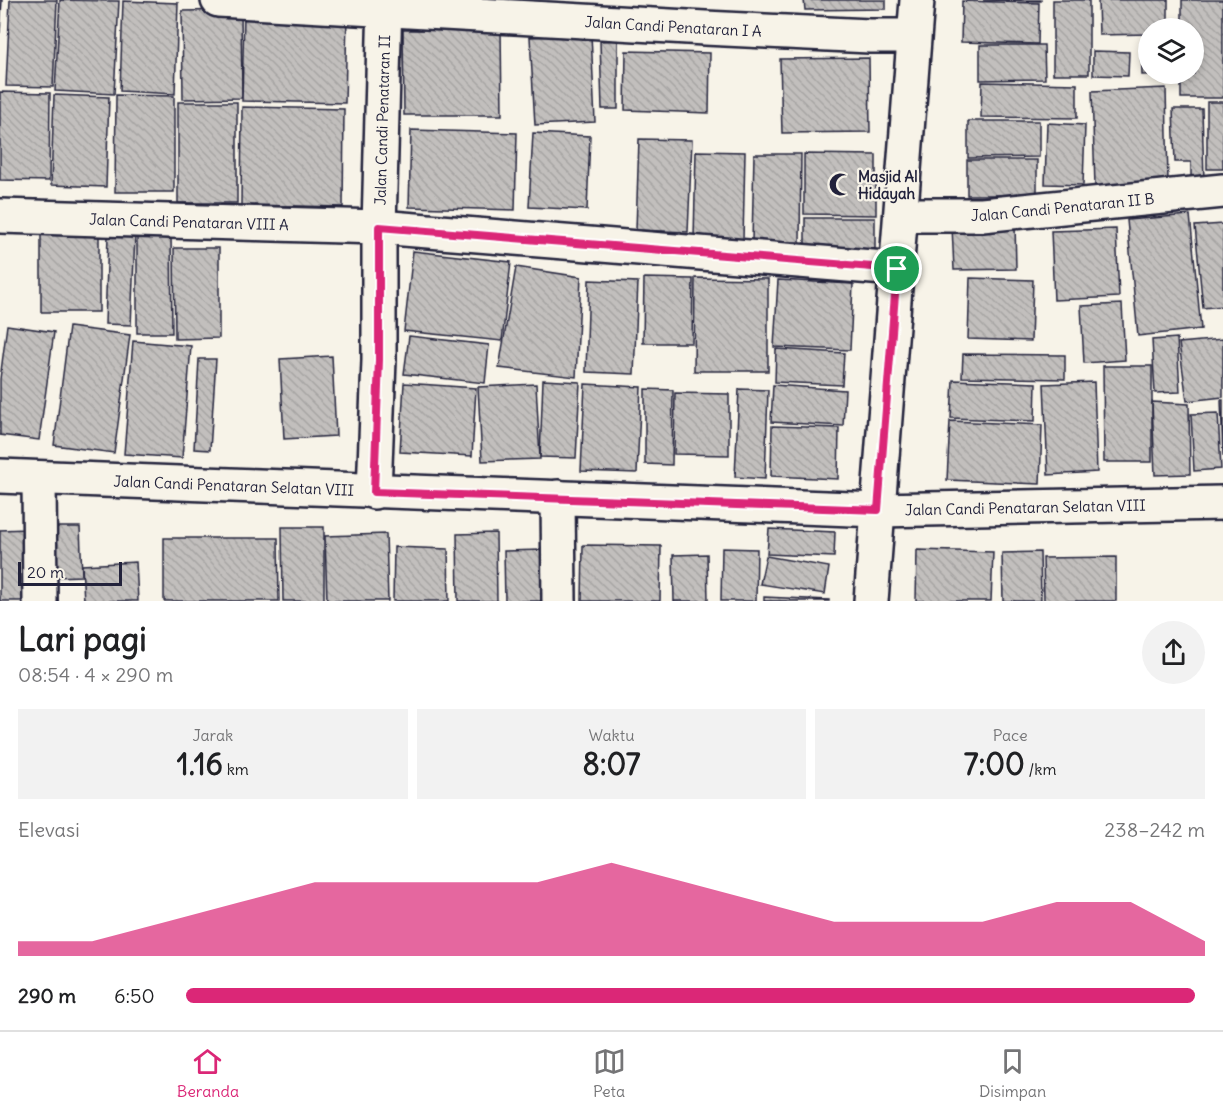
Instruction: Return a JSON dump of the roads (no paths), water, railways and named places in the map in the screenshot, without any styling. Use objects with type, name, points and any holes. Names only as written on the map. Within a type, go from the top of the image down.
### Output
[{"type":"street","name":"Jalan Candi Penataran I A","points":[[218,0],[384,6],[870,36],[913,36]]},
{"type":"street","points":[[872,601],[917,0]]},
{"type":"street","name":"Jalan Candi Penataran II","points":[[374,492],[379,360],[379,227],[384,6]]},
{"type":"street","name":"Jalan Candi Penataran II B","points":[[901,215],[982,215],[1223,191]]},
{"type":"street","name":"Jalan Candi Penataran VIII A","points":[[0,216],[379,227]]},
{"type":"street","points":[[379,227],[897,269]]},
{"type":"street","name":"Jalan Candi Penataran Selatan VIII","points":[[0,477],[878,510],[1223,503]]},
{"type":"street","points":[[39,478],[40,601]]},
{"type":"street","points":[[558,498],[559,601]]},
{"type":"place","name":"Masjid Al Hidayah","points":[[840,185]]}]
